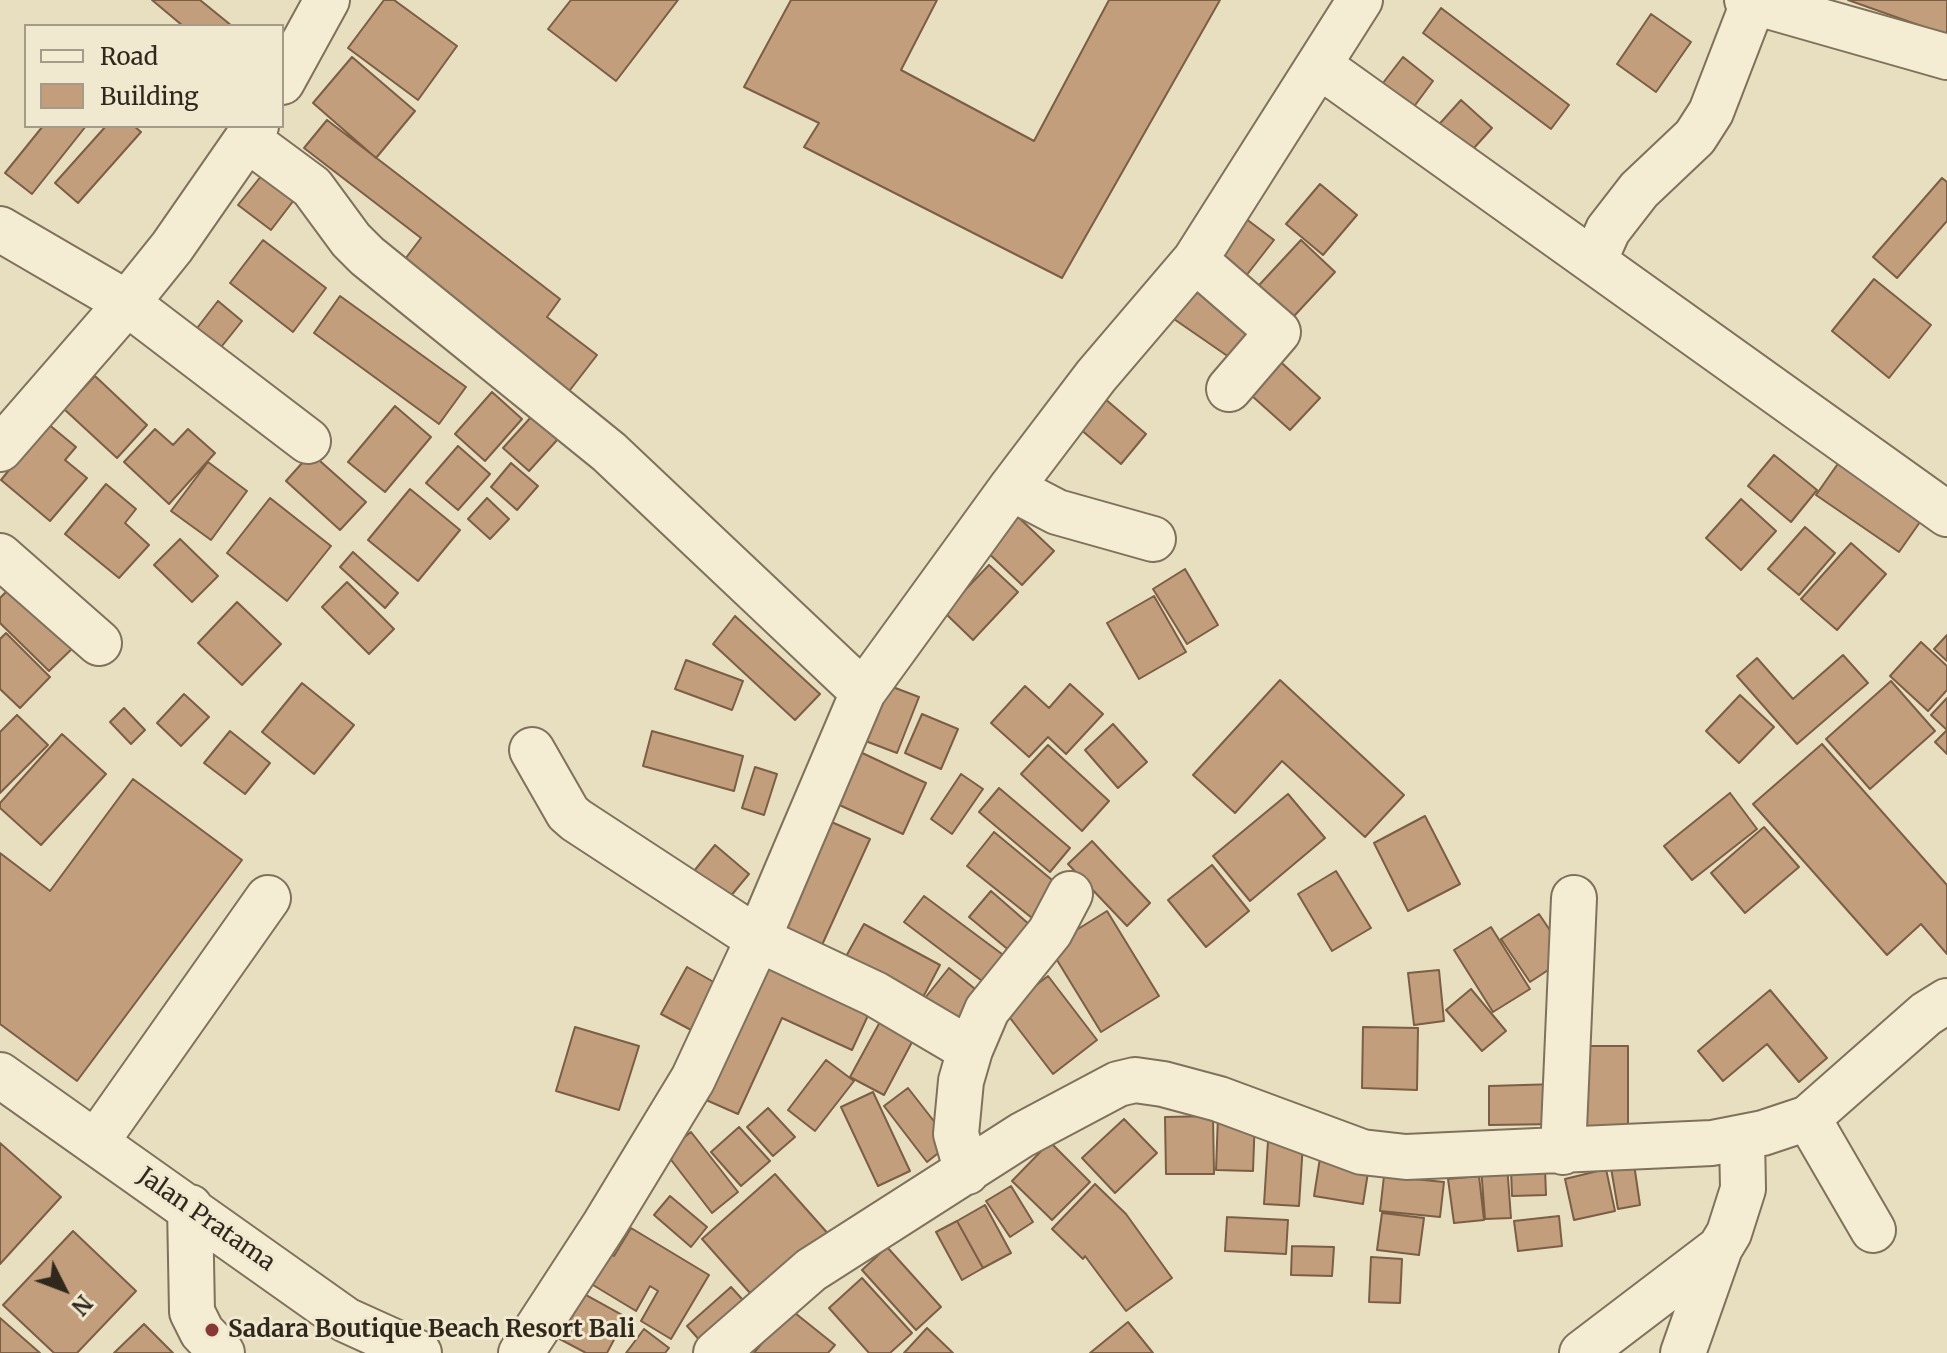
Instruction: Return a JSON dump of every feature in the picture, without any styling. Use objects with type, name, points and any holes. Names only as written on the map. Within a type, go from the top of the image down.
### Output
[{"type":"street","points":[[284,78],[327,0]]},
{"type":"street","points":[[521,1353],[605,1224],[693,1079],[758,939],[863,692],[1096,376],[1195,260],[1360,0]]},
{"type":"street","points":[[1594,261],[1608,230],[1639,190],[1695,137],[1711,112],[1750,2],[1947,57]]},
{"type":"street","points":[[1320,66],[1947,514]]},
{"type":"street","points":[[0,449],[172,247],[252,133],[312,187],[351,240],[367,256],[609,452],[863,692]]},
{"type":"street","points":[[0,229],[127,303],[308,441]]},
{"type":"street","points":[[1195,260],[1278,332],[1229,389]]},
{"type":"street","points":[[1011,488],[1057,512],[1153,539]]},
{"type":"street","points":[[0,556],[99,643]]},
{"type":"street","points":[[532,750],[572,817],[758,939],[875,994],[970,1050]]},
{"type":"street","points":[[967,1172],[956,1134],[961,1081],[970,1050],[987,1010],[1050,932],[1070,894]]},
{"type":"street","points":[[96,1142],[268,898]]},
{"type":"street","points":[[1563,1152],[1574,898]]},
{"type":"street","points":[[716,1353],[811,1270],[1022,1135],[1118,1084],[1135,1080],[1163,1084],[1219,1099],[1362,1152],[1406,1157],[1712,1143],[1742,1138],[1808,1118],[1926,1014],[1947,1001]]},
{"type":"street","name":"Jalan Pratama","points":[[0,1075],[346,1320],[398,1349]]},
{"type":"street","points":[[1808,1118],[1873,1230]]},
{"type":"street","points":[[1683,1353],[1743,1189],[1742,1138]]},
{"type":"street","points":[[190,1207],[192,1312],[202,1332],[222,1353]]},
{"type":"street","points":[[1582,1353],[1720,1248]]},
{"type":"building","points":[[152,0],[200,0],[230,24],[181,24]]},
{"type":"building","points":[[384,0],[394,0],[457,46],[418,100],[348,48]]},
{"type":"building","points":[[571,0],[678,0],[616,81],[548,29]]},
{"type":"building","points":[[791,0],[937,0],[901,70],[1034,141],[1109,0],[1220,0],[1062,278],[804,147],[819,123],[744,87]]},
{"type":"building","points":[[1848,0],[1947,0],[1947,35]]},
{"type":"building","points":[[1441,8],[1569,105],[1551,129],[1423,33]]},
{"type":"building","points":[[1651,14],[1691,42],[1656,92],[1617,64]]},
{"type":"building","points":[[352,57],[415,111],[376,158],[313,103]]},
{"type":"building","points":[[1403,57],[1433,81],[1407,116],[1376,92]]},
{"type":"building","points":[[1461,100],[1492,128],[1465,158],[1434,130]]},
{"type":"building","points":[[327,120],[560,299],[547,317],[597,355],[560,403],[393,275],[421,238],[304,148]]},
{"type":"building","points":[[41,128],[84,128],[32,194],[5,173]]},
{"type":"building","points":[[104,128],[136,128],[141,132],[78,203],[55,183]]},
{"type":"building","points":[[262,175],[294,200],[271,230],[238,205]]},
{"type":"building","points":[[1942,178],[1947,182],[1947,221],[1897,278],[1873,257]]},
{"type":"building","points":[[1320,184],[1357,215],[1323,255],[1286,224]]},
{"type":"building","points":[[1241,215],[1274,240],[1242,281],[1210,256]]},
{"type":"building","points":[[263,240],[326,288],[293,332],[230,283]]},
{"type":"building","points":[[1301,240],[1335,272],[1283,328],[1248,297]]},
{"type":"building","points":[[1874,279],[1931,325],[1889,378],[1832,331]]},
{"type":"building","points":[[1194,285],[1264,334],[1242,366],[1171,317]]},
{"type":"building","points":[[340,296],[466,387],[439,424],[314,333]]},
{"type":"building","points":[[218,301],[242,321],[218,351],[194,332]]},
{"type":"building","points":[[1272,354],[1320,398],[1290,430],[1242,387]]},
{"type":"building","points":[[95,376],[147,425],[117,458],[64,409]]},
{"type":"building","points":[[492,392],[522,419],[485,461],[455,434]]},
{"type":"building","points":[[1097,392],[1146,434],[1121,464],[1072,422]]},
{"type":"building","points":[[395,406],[431,437],[385,492],[348,462]]},
{"type":"building","points":[[532,416],[558,439],[529,471],[503,448]]},
{"type":"building","points":[[47,423],[76,447],[65,460],[87,478],[50,521],[1,480]]},
{"type":"building","points":[[155,429],[173,445],[188,429],[215,453],[169,504],[124,462]]},
{"type":"building","points":[[458,446],[490,474],[458,510],[426,483]]},
{"type":"building","points":[[311,453],[366,502],[340,530],[286,481]]},
{"type":"building","points":[[1774,455],[1817,490],[1791,522],[1748,486]]},
{"type":"building","points":[[1844,455],[1927,512],[1899,552],[1816,495]]},
{"type":"building","points":[[208,462],[247,491],[211,540],[171,511]]},
{"type":"building","points":[[511,463],[538,486],[517,510],[491,487]]},
{"type":"building","points":[[106,484],[136,509],[125,523],[149,545],[119,578],[65,534]]},
{"type":"building","points":[[410,489],[460,530],[418,581],[368,540]]},
{"type":"building","points":[[270,498],[331,546],[287,601],[227,553]]},
{"type":"building","points":[[487,498],[509,519],[490,539],[468,519]]},
{"type":"building","points":[[1741,499],[1776,531],[1741,570],[1706,538]]},
{"type":"building","points":[[1015,514],[1054,551],[1022,585],[982,547]]},
{"type":"building","points":[[1805,527],[1835,553],[1799,595],[1768,569]]},
{"type":"building","points":[[180,539],[218,576],[192,602],[154,565]]},
{"type":"building","points":[[1851,543],[1886,574],[1837,630],[1801,599]]},
{"type":"building","points":[[353,552],[398,593],[385,608],[340,567]]},
{"type":"building","points":[[989,565],[1018,592],[973,640],[944,612]]},
{"type":"building","points":[[1185,569],[1218,625],[1187,644],[1153,589]]},
{"type":"building","points":[[347,582],[394,629],[369,654],[322,607]]},
{"type":"building","points":[[15,583],[77,644],[49,671],[0,623],[0,598]]},
{"type":"building","points":[[1154,596],[1186,652],[1139,679],[1107,623]]},
{"type":"building","points":[[237,602],[281,644],[242,685],[198,643]]},
{"type":"building","points":[[735,616],[820,694],[795,720],[713,644]]},
{"type":"building","points":[[6,633],[50,677],[20,708],[0,689],[0,639]]},
{"type":"building","points":[[1947,635],[1947,661],[1934,649]]},
{"type":"building","points":[[1921,642],[1947,666],[1947,690],[1928,711],[1890,676]]},
{"type":"building","points":[[1843,655],[1868,683],[1797,744],[1737,676],[1757,658],[1793,699]]},
{"type":"building","points":[[686,660],[743,681],[732,710],[675,689]]},
{"type":"building","points":[[1280,680],[1404,795],[1365,837],[1282,761],[1235,813],[1193,775]]},
{"type":"building","points":[[877,681],[919,697],[897,753],[855,737]]},
{"type":"building","points":[[1891,681],[1935,731],[1870,789],[1826,739]]},
{"type":"building","points":[[302,683],[354,725],[314,774],[262,732]]},
{"type":"building","points":[[1070,684],[1103,714],[1066,754],[1048,737],[1029,757],[991,723],[1025,686],[1049,708]]},
{"type":"building","points":[[184,694],[209,717],[181,746],[157,723]]},
{"type":"building","points":[[1740,695],[1774,727],[1739,763],[1706,731]]},
{"type":"building","points":[[1947,698],[1947,730],[1931,715]]},
{"type":"building","points":[[124,708],[145,730],[131,744],[110,722]]},
{"type":"building","points":[[922,714],[958,729],[941,769],[905,753]]},
{"type":"building","points":[[17,715],[48,745],[0,793],[0,732]]},
{"type":"building","points":[[1113,724],[1147,762],[1118,788],[1085,750]]},
{"type":"building","points":[[1947,730],[1947,754],[1935,742]]},
{"type":"building","points":[[230,731],[270,763],[245,794],[204,763]]},
{"type":"building","points":[[652,731],[743,756],[734,791],[643,766]]},
{"type":"building","points":[[62,734],[106,774],[41,845],[0,808],[0,803]]},
{"type":"building","points":[[1822,744],[1947,885],[1947,954],[1921,924],[1887,955],[1753,804]]},
{"type":"building","points":[[1048,745],[1109,801],[1082,831],[1021,774]]},
{"type":"building","points":[[858,751],[926,783],[903,834],[835,803]]},
{"type":"building","points":[[755,767],[777,774],[764,815],[742,808]]},
{"type":"building","points":[[961,774],[983,789],[952,834],[931,819]]},
{"type":"building","points":[[133,779],[242,860],[77,1081],[0,1024],[0,853],[50,891]]},
{"type":"building","points":[[999,788],[1070,848],[1050,872],[979,812]]},
{"type":"building","points":[[1730,793],[1757,829],[1692,880],[1664,846]]},
{"type":"building","points":[[1288,794],[1325,838],[1250,901],[1213,856]]},
{"type":"building","points":[[1425,816],[1460,884],[1408,911],[1374,843]]},
{"type":"building","points":[[827,820],[870,839],[817,956],[774,936]]},
{"type":"building","points":[[1764,827],[1799,867],[1745,913],[1711,873]]},
{"type":"building","points":[[994,832],[1063,889],[1037,922],[967,866]]},
{"type":"building","points":[[1092,841],[1150,903],[1127,926],[1068,864]]},
{"type":"building","points":[[715,845],[749,874],[720,909],[686,881]]},
{"type":"building","points":[[1212,865],[1249,911],[1206,947],[1168,900]]},
{"type":"building","points":[[1336,871],[1371,928],[1332,951],[1298,894]]},
{"type":"building","points":[[991,891],[1038,932],[1017,957],[969,917]]},
{"type":"building","points":[[924,896],[1014,963],[994,990],[904,922]]},
{"type":"building","points":[[1107,911],[1159,996],[1101,1032],[1049,947]]},
{"type":"building","points":[[1539,914],[1568,957],[1530,982],[1501,939]]},
{"type":"building","points":[[864,924],[940,965],[921,1001],[844,960]]},
{"type":"building","points":[[1491,927],[1530,989],[1493,1012],[1454,950]]},
{"type":"building","points":[[761,959],[871,1009],[852,1050],[782,1018],[738,1114],[697,1096]]},
{"type":"building","points":[[687,967],[719,985],[693,1031],[661,1014]]},
{"type":"building","points":[[949,968],[990,1001],[963,1036],[921,1003]]},
{"type":"building","points":[[1439,970],[1444,1021],[1414,1025],[1408,973]]},
{"type":"building","points":[[1048,976],[1097,1040],[1053,1074],[1004,1010]]},
{"type":"building","points":[[1471,989],[1506,1031],[1482,1051],[1446,1010]]},
{"type":"building","points":[[1770,990],[1827,1058],[1799,1082],[1767,1044],[1723,1081],[1698,1051]]},
{"type":"building","points":[[887,1009],[920,1027],[884,1095],[850,1077]]},
{"type":"building","points":[[575,1027],[639,1046],[619,1110],[556,1091]]},
{"type":"building","points":[[1363,1027],[1418,1028],[1417,1090],[1362,1088]]},
{"type":"building","points":[[1580,1046],[1628,1046],[1628,1136],[1579,1136]]},
{"type":"building","points":[[826,1060],[854,1081],[815,1131],[788,1110]]},
{"type":"building","points":[[1558,1084],[1559,1124],[1489,1125],[1489,1086]]},
{"type":"building","points":[[908,1088],[951,1143],[927,1162],[884,1106]]},
{"type":"building","points":[[873,1092],[910,1171],[878,1186],[841,1107]]},
{"type":"building","points":[[768,1108],[795,1137],[773,1156],[747,1127]]},
{"type":"building","points":[[1213,1116],[1214,1174],[1166,1174],[1165,1117]]},
{"type":"building","points":[[1218,1116],[1255,1116],[1253,1171],[1216,1170]]},
{"type":"building","points":[[1124,1119],[1157,1153],[1115,1193],[1082,1158]]},
{"type":"building","points":[[739,1127],[770,1161],[741,1186],[711,1152]]},
{"type":"building","points":[[691,1132],[738,1192],[712,1213],[665,1152]]},
{"type":"building","points":[[1268,1141],[1303,1143],[1299,1206],[1264,1204]]},
{"type":"building","points":[[1050,1142],[1090,1182],[1052,1220],[1012,1181]]},
{"type":"building","points":[[0,1143],[61,1197],[0,1264]]},
{"type":"building","points":[[1320,1158],[1369,1166],[1363,1204],[1314,1196]]},
{"type":"building","points":[[1634,1164],[1640,1205],[1618,1209],[1611,1168]]},
{"type":"building","points":[[1507,1165],[1511,1218],[1485,1219],[1481,1167]]},
{"type":"building","points":[[1545,1168],[1546,1195],[1512,1196],[1511,1169]]},
{"type":"building","points":[[1606,1169],[1615,1211],[1574,1220],[1565,1179]]},
{"type":"building","points":[[775,1174],[831,1237],[758,1302],[702,1239]]},
{"type":"building","points":[[1384,1176],[1444,1182],[1440,1217],[1380,1211]]},
{"type":"building","points":[[1479,1176],[1484,1220],[1454,1223],[1448,1179]]},
{"type":"building","points":[[1095,1184],[1126,1214],[1172,1278],[1126,1311],[1085,1256],[1083,1259],[1052,1229]]},
{"type":"building","points":[[1011,1186],[1033,1222],[1010,1237],[986,1201]]},
{"type":"building","points":[[670,1196],[707,1227],[691,1247],[654,1215]]},
{"type":"building","points":[[985,1205],[1011,1253],[983,1268],[957,1221]]},
{"type":"building","points":[[1382,1213],[1424,1218],[1419,1255],[1377,1250]]},
{"type":"building","points":[[1559,1216],[1562,1246],[1518,1251],[1514,1221]]},
{"type":"building","points":[[1227,1217],[1288,1220],[1286,1254],[1225,1251]]},
{"type":"building","points":[[957,1221],[983,1268],[962,1280],[936,1232]]},
{"type":"building","points":[[631,1228],[709,1275],[671,1339],[641,1321],[658,1291],[650,1286],[636,1311],[588,1282],[607,1252],[614,1256]]},
{"type":"building","points":[[73,1231],[136,1291],[77,1353],[54,1353],[3,1305]]},
{"type":"building","points":[[1292,1246],[1334,1247],[1332,1276],[1291,1275]]},
{"type":"building","points":[[887,1247],[941,1307],[916,1330],[862,1270]]},
{"type":"building","points":[[1371,1257],[1402,1259],[1400,1303],[1369,1302]]},
{"type":"building","points":[[862,1278],[912,1333],[890,1353],[869,1353],[829,1308]]},
{"type":"building","points":[[731,1287],[753,1311],[709,1351],[687,1326]]},
{"type":"building","points":[[579,1291],[626,1317],[607,1353],[586,1353],[554,1336]]},
{"type":"building","points":[[790,1309],[835,1345],[828,1353],[754,1353]]},
{"type":"building","points":[[0,1318],[40,1353],[0,1353]]},
{"type":"building","points":[[1128,1322],[1153,1353],[1090,1353]]},
{"type":"building","points":[[144,1324],[173,1353],[114,1353]]},
{"type":"building","points":[[927,1328],[953,1353],[904,1353]]},
{"type":"building","points":[[644,1329],[669,1348],[665,1353],[626,1353]]},
{"type":"place","name":"Sadara Boutique Beach Resort Bali","points":[[212,1330]]}]
